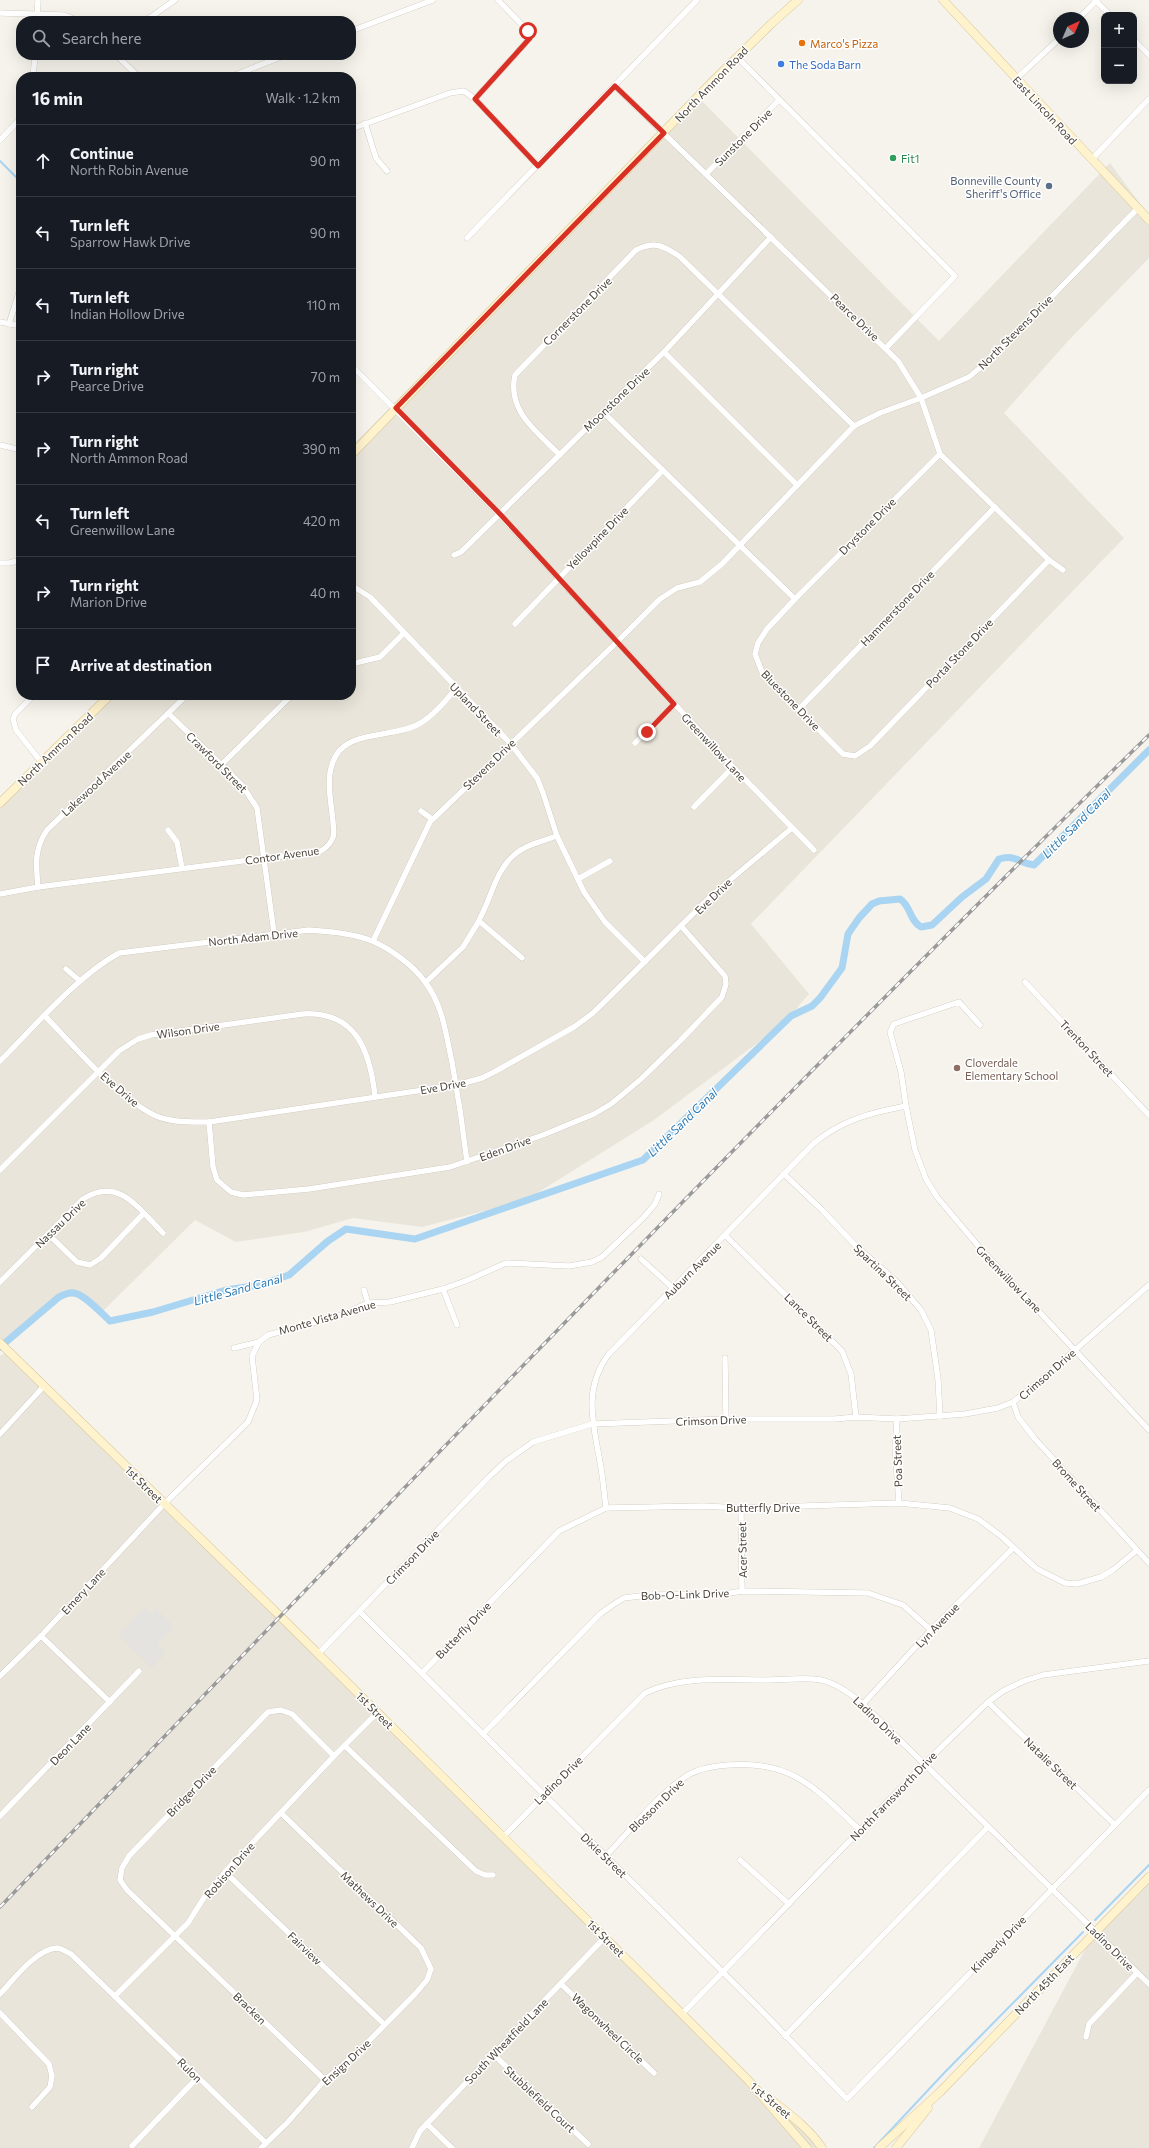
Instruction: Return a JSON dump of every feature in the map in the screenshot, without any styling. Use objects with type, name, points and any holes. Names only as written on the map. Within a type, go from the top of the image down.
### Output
[{"type":"main road","name":"North Ammon Road","points":[[771,24],[788,0]]},
{"type":"main road","name":"North Ammon Road","points":[[356,450],[737,58],[771,24],[798,0]]},
{"type":"main road","name":"East Lincoln Road","points":[[944,0],[1091,160],[1149,220]]},
{"type":"main road","name":"North Ammon Road","points":[[0,803],[105,700]]},
{"type":"main road","name":"1st Street","points":[[2,1345],[377,1712],[748,2080]]},
{"type":"main road","name":"North 45th East","points":[[879,2148],[940,2092],[1149,1877]]},
{"type":"main road","name":"1 st Street","points":[[748,2080],[807,2148]]},
{"type":"main road","name":"1 st Street","points":[[748,2080],[806,2128],[815,2137],[822,2148]]},
{"type":"main road","name":"North 45th East","points":[[896,2148],[940,2092]]},
{"type":"street","points":[[38,0],[38,14]]},
{"type":"street","points":[[152,16],[175,0]]},
{"type":"street","points":[[356,29],[433,0]]},
{"type":"street","points":[[475,99],[530,38],[528,31],[498,0]]},
{"type":"street","points":[[467,238],[697,0]]},
{"type":"street","points":[[1085,12],[1096,0],[1107,12]]},
{"type":"street","points":[[0,13],[66,16]]},
{"type":"street","points":[[1137,43],[1149,55]]},
{"type":"street","points":[[1016,79],[1053,45]]},
{"type":"street","points":[[737,58],[955,276],[886,348]]},
{"type":"street","points":[[33,72],[34,60]]},
{"type":"street","points":[[121,60],[134,72]]},
{"type":"street","points":[[243,72],[273,60]]},
{"type":"street","name":"Pearce Drive","points":[[615,86],[707,173],[886,348],[898,361],[921,398],[940,454],[1049,560],[1062,570]]},
{"type":"street","points":[[356,128],[450,93],[464,91],[475,99],[538,166]]},
{"type":"street","points":[[1091,160],[1149,99]]},
{"type":"street","name":"Sunstone Drive","points":[[707,173],[780,100]]},
{"type":"street","points":[[0,140],[16,123]]},
{"type":"street","points":[[365,123],[376,158],[387,171]]},
{"type":"street","name":"North Stevens Drive","points":[[739,545],[854,426],[880,413],[921,398],[970,377],[989,360],[1138,208]]},
{"type":"street","name":"Moonstone Drive","points":[[454,555],[461,552],[664,352],[771,237]]},
{"type":"street","name":"Cornerstone Drive","points":[[560,454],[523,417],[514,401],[512,388],[515,375],[553,334],[636,250],[648,245],[663,246],[679,256],[854,426]]},
{"type":"street","points":[[9,324],[16,302]]},
{"type":"street","points":[[0,322],[16,325]]},
{"type":"street","points":[[664,352],[797,485]]},
{"type":"street","name":"Greenwillow Lane","points":[[356,370],[396,408],[500,514],[674,704],[814,850]]},
{"type":"street","points":[[602,412],[795,599]]},
{"type":"street","points":[[0,445],[16,449]]},
{"type":"street","name":"Drystone Drive","points":[[795,599],[940,454]]},
{"type":"street","name":"Yellowpine Drive","points":[[515,624],[663,470]]},
{"type":"street","name":"Hammerstone Drive","points":[[800,708],[996,507]]},
{"type":"street","name":"Stevens Drive","points":[[373,941],[422,836],[432,819],[617,642],[643,614],[660,599],[677,588],[700,582],[722,564],[739,545]]},
{"type":"street","name":"Portal Stone Drive","points":[[870,746],[1049,560]]},
{"type":"street","points":[[0,563],[16,561]]},
{"type":"street","name":"Upland Street","points":[[356,588],[370,597],[403,634],[510,743],[537,778],[557,836],[584,892],[605,922],[645,962]]},
{"type":"street","name":"Bluestone Drive","points":[[795,599],[767,629],[758,643],[755,654],[762,672],[800,708],[843,754],[855,756],[870,746]]},
{"type":"street","points":[[356,663],[380,657],[403,634]]},
{"type":"street","name":"Contor Avenue","points":[[0,894],[38,887],[322,851],[327,848],[334,837],[329,774],[333,762],[340,750],[355,740],[401,731],[419,724],[430,715],[456,688]]},
{"type":"street","points":[[29,700],[12,719],[16,730],[42,763]]},
{"type":"street","name":"Lakewood Avenue","points":[[38,887],[36,853],[40,840],[47,830],[182,700]]},
{"type":"street","points":[[221,765],[287,700]]},
{"type":"street","points":[[635,743],[674,704]]},
{"type":"street","name":"Crawford Street","points":[[169,714],[242,785],[257,808],[274,933]]},
{"type":"street","points":[[694,807],[733,767]]},
{"type":"street","points":[[421,811],[432,819]]},
{"type":"street","name":"Eve Drive","points":[[45,1016],[99,1071],[126,1095],[155,1116],[172,1121],[208,1122],[456,1085],[482,1078],[574,1027],[593,1013],[732,877],[775,844],[792,828]]},
{"type":"street","points":[[168,830],[177,842],[182,868]]},
{"type":"street","points":[[426,982],[463,947],[479,921],[497,879],[514,854],[532,844],[557,836]]},
{"type":"street","points":[[578,879],[610,861]]},
{"type":"street","points":[[479,921],[522,958]]},
{"type":"street","name":"Eden Drive","points":[[208,1122],[213,1167],[217,1180],[221,1186],[231,1192],[243,1195],[309,1189],[450,1167],[594,1114],[611,1104],[641,1080],[722,996],[726,984],[726,976],[682,927]]},
{"type":"street","name":"North Adam Drive","points":[[0,1061],[80,981],[107,959],[119,953],[274,933],[309,930],[336,933],[373,941],[402,960],[426,982],[442,1017],[456,1085],[467,1162]]},
{"type":"street","points":[[66,969],[80,981]]},
{"type":"street","name":"Trenton Street","points":[[1025,982],[1149,1115]]},
{"type":"street","name":"Greenwillow Lane","points":[[980,1025],[959,1002],[894,1024],[890,1028],[905,1089],[906,1106],[919,1164],[937,1197],[954,1219],[1149,1430]]},
{"type":"street","name":"Wilson Drive","points":[[0,1170],[99,1071],[119,1052],[138,1038],[246,1021],[313,1013],[336,1019],[356,1034],[365,1047],[370,1063],[375,1096]]},
{"type":"street","name":"Auburn Avenue","points":[[606,1508],[600,1463],[592,1424],[594,1383],[599,1368],[625,1337],[726,1236],[814,1144],[837,1126],[872,1112],[906,1106]]},
{"type":"street","name":"Spartina Street","points":[[784,1174],[822,1210],[855,1245],[897,1282],[921,1310],[931,1330],[938,1379],[940,1416]]},
{"type":"street","name":"Nassau Drive","points":[[0,1282],[83,1199],[91,1194],[106,1190],[118,1192],[163,1234]]},
{"type":"street","name":"Monte Vista Avenue","points":[[234,1348],[259,1342],[268,1335],[342,1315],[368,1303],[390,1302],[442,1289],[468,1280],[506,1263],[569,1266],[592,1262],[602,1257],[652,1209],[659,1194]]},
{"type":"street","points":[[48,1234],[77,1262],[90,1265],[101,1258],[143,1214]]},
{"type":"street","name":"Lance Street","points":[[726,1236],[842,1351],[851,1374],[856,1417]]},
{"type":"street","points":[[641,1259],[674,1289]]},
{"type":"street","name":"Crimson Drive","points":[[318,1654],[506,1461],[533,1442],[592,1424],[726,1419],[835,1419],[856,1417],[897,1419],[978,1412],[1013,1402],[1149,1285]]},
{"type":"street","points":[[442,1289],[457,1326]]},
{"type":"street","points":[[364,1290],[368,1303]]},
{"type":"street","points":[[164,1504],[248,1422],[257,1400],[252,1356],[259,1342]]},
{"type":"street","points":[[725,1358],[726,1419]]},
{"type":"street","points":[[0,1434],[44,1386]]},
{"type":"street","name":"Brome Street","points":[[1013,1402],[1018,1417],[1035,1439],[1136,1551],[1149,1563]]},
{"type":"street","name":"Poa Street","points":[[897,1419],[896,1448],[899,1503]]},
{"type":"street","name":"Butterfly Drive","points":[[422,1673],[559,1531],[606,1508],[704,1506],[742,1508],[899,1503],[961,1510],[978,1519],[1001,1536],[1037,1569],[1047,1575],[1065,1582],[1077,1584],[1101,1577],[1113,1570],[1136,1551]]},
{"type":"street","name":"Emery Lane","points":[[0,1676],[41,1636],[164,1504]]},
{"type":"street","name":"Acer Street","points":[[742,1508],[742,1591]]},
{"type":"street","name":"Lyn Avenue","points":[[863,1704],[931,1630],[1013,1548]]},
{"type":"street","name":"Bob-O-Link Drive","points":[[483,1734],[600,1614],[624,1598],[648,1595],[725,1594],[742,1591],[868,1593],[903,1605],[931,1630]]},
{"type":"street","name":"Dixie Street","points":[[360,1612],[848,2099]]},
{"type":"street","points":[[41,1636],[110,1702]]},
{"type":"street","name":"North Farnsworth Drive","points":[[682,2014],[924,1764],[988,1702],[1019,1683],[1043,1675],[1149,1661]]},
{"type":"street","name":"Deon Lane","points":[[0,1816],[139,1671]]},
{"type":"street","name":"Ladino Drive","points":[[502,1837],[644,1693],[658,1686],[675,1682],[721,1679],[821,1680],[851,1694],[863,1704],[1149,1984]]},
{"type":"street","name":"Natalie Street","points":[[988,1702],[1114,1824]]},
{"type":"street","name":"Bridger Drive","points":[[174,1935],[127,1890],[120,1880],[122,1868],[129,1856],[268,1712],[281,1710],[292,1714],[334,1756]]},
{"type":"street","name":"Robison Drive","points":[[115,1996],[174,1935],[188,1923],[205,1896],[225,1872],[377,1712]]},
{"type":"street","points":[[345,1746],[476,1871],[485,1875],[494,1875]]},
{"type":"street","name":"Blossom Drive","points":[[605,1856],[668,1790],[682,1778],[701,1769],[736,1764],[767,1766],[794,1774],[808,1783],[860,1830]]},
{"type":"street","name":"Kimberly Drive","points":[[848,2099],[1114,1824],[1149,1790]]},
{"type":"street","name":"Mathews Drive","points":[[281,1813],[421,1948],[431,1969],[427,1980],[416,1993]]},
{"type":"street","points":[[785,2036],[988,1827]]},
{"type":"street","points":[[740,1860],[789,1904]]},
{"type":"street","name":"Fairview","points":[[225,1872],[384,2024]]},
{"type":"street","name":"Bracken","points":[[174,1935],[326,2080]]},
{"type":"street","name":"South Wheatfield Lane","points":[[412,2148],[420,2131],[605,1937]]},
{"type":"street","name":"Rulon","points":[[0,1994],[35,1958],[46,1950],[58,1948],[71,1954],[266,2143]]},
{"type":"street","points":[[1086,2037],[1089,2024],[1137,1973]]},
{"type":"street","name":"Wagonwheel Circle","points":[[561,1984],[654,2073]]},
{"type":"street","name":"Ensign Drive","points":[[261,2148],[326,2080],[364,2046],[416,1993]]},
{"type":"street","points":[[0,2013],[49,2064],[52,2076],[50,2087],[32,2107]]},
{"type":"street","name":"Stubblefield Court","points":[[493,2054],[588,2144]]},
{"type":"street","points":[[132,2146],[198,2078]]},
{"type":"street","points":[[427,2124],[452,2148]]},
{"type":"shaded area","points":[[698,97],[939,341],[1110,163],[1149,216],[1149,258],[1068,341],[1004,413],[1124,538],[751,924],[809,994],[784,1023],[654,1120],[526,1200],[422,1227],[353,1218],[304,1232],[236,1242],[195,1220],[101,1313],[83,1297],[59,1297],[0,1342],[0,800],[100,700],[356,700],[356,442]]},
{"type":"shaded area","points":[[8,1351],[820,2148],[0,2148],[0,1356]]},
{"type":"shaded area","points":[[145,1607],[152,1613],[156,1608],[174,1626],[157,1644],[166,1653],[152,1668],[118,1635]]},
{"type":"shaded area","points":[[1149,1876],[1149,2148],[979,2148],[1095,1931]]},
{"type":"waterway","points":[[0,161],[16,177]]},
{"type":"waterway","name":"Little Sand Canal","points":[[0,1347],[59,1297],[66,1294],[74,1293],[83,1297],[110,1321],[153,1312],[226,1290],[259,1285],[289,1275],[328,1241],[346,1229],[415,1239],[643,1160],[791,1016],[812,1006],[820,998],[842,968],[848,934],[859,918],[872,904],[879,901],[900,899],[904,902],[917,924],[921,927],[932,925],[962,897],[986,879],[999,859],[1013,858],[1024,863],[1034,865],[1149,750]]},
{"type":"waterway","points":[[1095,1920],[1149,1865]]},
{"type":"waterway","points":[[874,2148],[945,2072],[1083,1932]]},
{"type":"railway","points":[[0,1907],[427,1464],[714,1170],[858,1024],[1149,735]]},
{"type":"place","name":"Marco's Pizza","points":[[802,43]]},
{"type":"place","name":"The Soda Barn","points":[[781,64]]},
{"type":"place","name":"Fit1","points":[[893,158]]},
{"type":"place","name":"Bonneville County Sheriff's Office","points":[[1049,186]]},
{"type":"place","name":"Cloverdale Elementary School","points":[[957,1068]]},
{"type":"route","points":[[528,31],[530,38],[523,48],[475,99],[538,166],[615,86],[664,133],[396,408],[500,514],[674,704],[647,732]]}]
